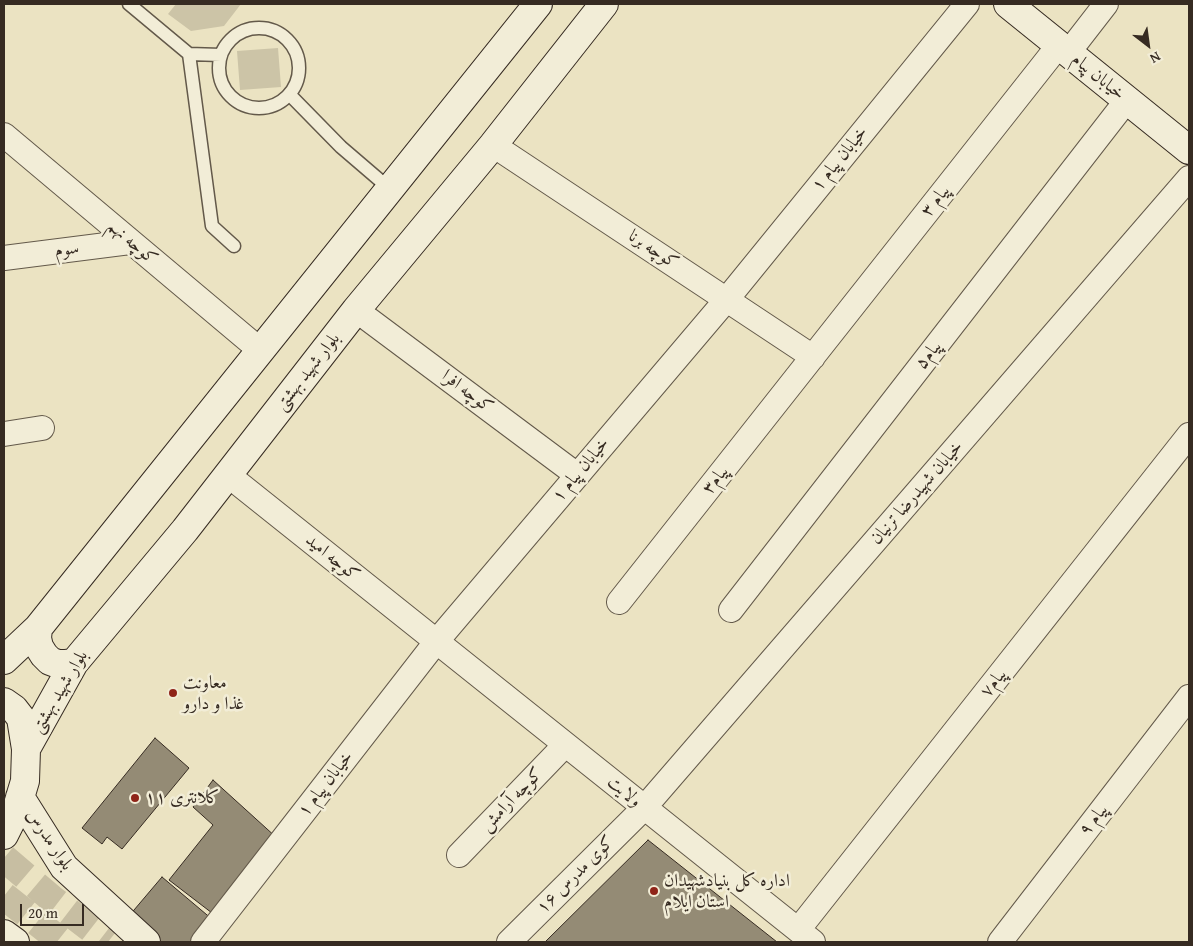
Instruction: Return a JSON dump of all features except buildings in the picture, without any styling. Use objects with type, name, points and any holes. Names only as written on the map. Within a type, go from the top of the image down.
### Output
[{"type":"main road","points":[[4,660],[38,628],[538,4]]},
{"type":"main road","name":"بلوار شهید بهشتی","points":[[26,749],[74,663],[184,530],[356,310],[493,145],[604,4]]},
{"type":"main road","name":"خیابان پیام","points":[[1008,4],[1189,150]]},
{"type":"main road","points":[[38,628],[37,638],[39,647],[50,661],[58,664],[74,663]]},
{"type":"main road","points":[[4,702],[14,709],[21,718],[26,749],[25,781],[16,811],[4,835]]},
{"type":"main road","name":"بلوار مدرس","points":[[20,797],[64,867],[146,942]]},
{"type":"main road","points":[[4,934],[15,942]]},
{"type":"street","name":"خیابان پیام ۱","points":[[203,942],[436,642],[727,299],[967,4]]},
{"type":"street","name":"پیام ۳","points":[[813,357],[1064,49],[1106,4]]},
{"type":"street","name":"پیام۵","points":[[731,610],[1127,100]]},
{"type":"street","name":"کوچه نهم","points":[[4,135],[260,350]]},
{"type":"street","name":"کوچه برنا","points":[[493,145],[813,357]]},
{"type":"street","name":"خیابان شهیدرضا ترنیان","points":[[644,808],[1189,178]]},
{"type":"street","name":"سوم","points":[[4,258],[130,242]]},
{"type":"street","name":"کوچه افرا","points":[[356,310],[578,475]]},
{"type":"street","name":"پیام۳","points":[[619,602],[813,357]]},
{"type":"street","points":[[4,434],[42,428]]},
{"type":"street","name":"پیام۷","points":[[805,936],[1189,435]]},
{"type":"street","name":"کوچه امید","points":[[228,475],[436,642]]},
{"type":"street","name":"ولایت","points":[[436,642],[805,936]]},
{"type":"street","name":"پیام ۹","points":[[1000,942],[1189,698]]},
{"type":"street","name":"کوچه آرامش","points":[[459,855],[565,745]]},
{"type":"street","name":"کوی مدرس ۱۶","points":[[508,942],[644,808]]},
{"type":"lane","points":[[129,4],[189,54],[221,55]]},
{"type":"lane","points":[[262,28],[275,31],[286,38],[294,47],[299,59],[300,72],[297,84],[290,95],[279,104],[266,108],[252,108],[239,104],[228,94],[221,83],[218,69],[221,55],[227,43],[238,34],[250,29],[262,28]]},
{"type":"lane","points":[[189,54],[212,226],[234,246]]},
{"type":"lane","points":[[290,95],[341,147],[390,189]]},
{"type":"shaded area","points":[[176,4],[241,4],[224,26],[191,31],[168,14]]},
{"type":"shaded area","points":[[278,48],[281,87],[240,90],[237,51]]},
{"type":"tunnel","points":[[4,858],[51,898],[108,942]]},
{"type":"tunnel","points":[[4,896],[62,942]]},
{"type":"place","name":"معاونت غذا و دارو","points":[[173,693]]},
{"type":"place","name":"کلانتری ۱۱","points":[[135,798]]},
{"type":"place","name":"اداره کل بنیادشهیدان استان ایلام","points":[[654,891]]}]
